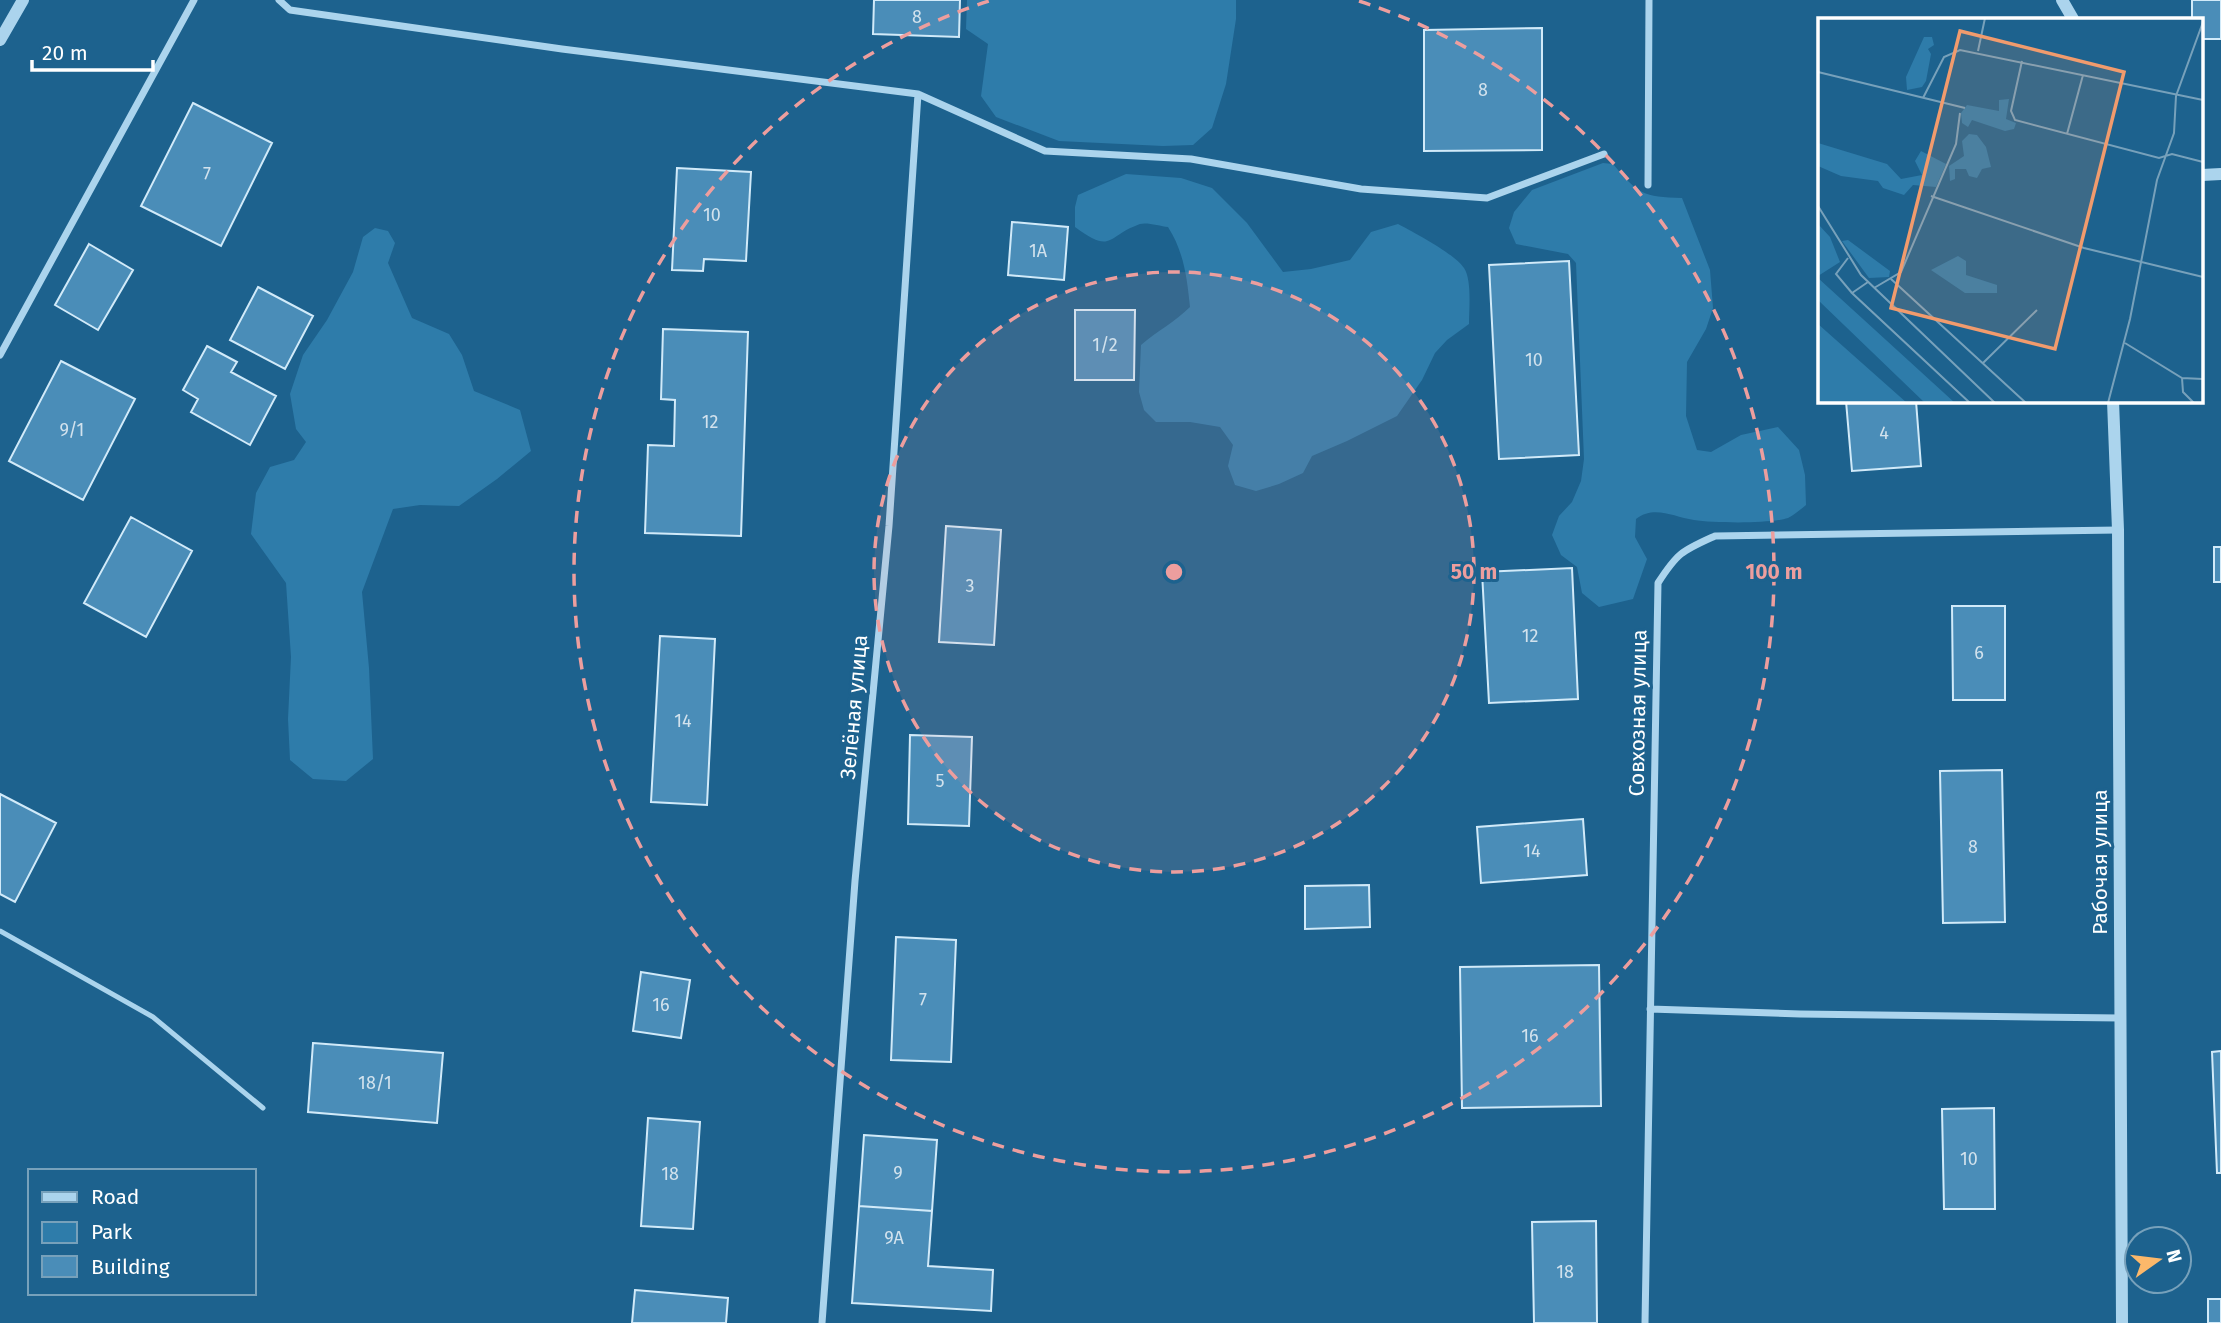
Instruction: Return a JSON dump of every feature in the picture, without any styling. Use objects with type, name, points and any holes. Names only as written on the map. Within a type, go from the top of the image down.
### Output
[{"type":"street","points":[[0,40],[23,0]]},
{"type":"street","points":[[0,355],[194,0]]},
{"type":"street","points":[[279,0],[290,10],[562,50],[918,94],[1045,150],[1191,159],[1361,189],[1487,198],[1604,154]]},
{"type":"street","points":[[1648,0],[1648,185]]},
{"type":"street","points":[[2062,0],[2072,18]]},
{"type":"street","name":"Зелёная улица","points":[[822,1323],[855,881],[889,526],[918,94]]},
{"type":"street","name":"Рабочая улица","points":[[2113,402],[2118,530],[2122,1323]]},
{"type":"street","name":"Совхозная улица","points":[[1645,1323],[1658,583],[1671,562],[1684,550],[1715,536],[2118,530]]},
{"type":"street","points":[[1650,1009],[1800,1014],[2120,1018]]},
{"type":"lane","points":[[0,931],[153,1017],[263,1108]]},
{"type":"green space","points":[[967,0],[1236,0],[1236,19],[1226,84],[1212,128],[1193,145],[1059,141],[996,117],[981,96],[988,44],[966,29]]},
{"type":"green space","points":[[1603,163],[1613,164],[1642,192],[1682,198],[1710,270],[1713,308],[1706,329],[1687,362],[1686,416],[1697,450],[1711,452],[1741,435],[1778,427],[1799,450],[1805,475],[1806,505],[1788,518],[1755,522],[1703,521],[1657,512],[1643,515],[1636,519],[1635,537],[1647,559],[1633,599],[1599,607],[1582,593],[1577,567],[1561,555],[1552,535],[1559,516],[1572,502],[1581,481],[1584,459],[1576,263],[1568,254],[1516,244],[1509,228],[1514,212],[1532,190]]},
{"type":"green space","points":[[1126,174],[1181,178],[1212,188],[1247,223],[1283,272],[1350,260],[1371,232],[1398,224],[1443,250],[1464,268],[1469,287],[1469,324],[1447,340],[1435,353],[1422,380],[1397,416],[1312,456],[1303,473],[1279,484],[1256,491],[1235,485],[1228,466],[1233,445],[1220,427],[1190,422],[1156,422],[1144,410],[1139,392],[1141,345],[1190,307],[1181,256],[1168,227],[1140,224],[1103,242],[1075,227],[1078,195]]},
{"type":"green space","points":[[375,228],[388,231],[395,243],[388,263],[412,318],[449,334],[462,355],[474,391],[520,410],[531,451],[459,506],[420,505],[393,509],[362,592],[373,759],[346,781],[313,779],[290,760],[288,719],[291,657],[286,583],[251,534],[256,493],[270,467],[294,460],[306,442],[296,429],[290,394],[303,355],[327,320],[353,272],[363,237]]},
{"type":"building","points":[[874,0],[960,0],[959,37],[873,34]]},
{"type":"building","points":[[2192,0],[2221,0],[2221,39],[2204,39],[2204,18],[2192,18]]},
{"type":"building","points":[[1542,28],[1542,150],[1424,151],[1424,30]]},
{"type":"building","points":[[193,103],[272,143],[221,246],[141,206]]},
{"type":"building","points":[[677,168],[751,172],[746,261],[704,259],[703,271],[672,270]]},
{"type":"building","points":[[1012,222],[1068,227],[1064,280],[1008,275]]},
{"type":"building","points":[[89,244],[133,270],[98,330],[55,305]]},
{"type":"building","points":[[1569,261],[1579,455],[1499,459],[1489,265]]},
{"type":"building","points":[[258,287],[313,316],[285,369],[230,340]]},
{"type":"building","points":[[1075,310],[1135,310],[1134,380],[1075,380]]},
{"type":"building","points":[[663,329],[748,332],[741,536],[645,533],[648,445],[674,446],[675,400],[661,399]]},
{"type":"building","points":[[207,346],[237,362],[231,372],[276,396],[250,445],[191,412],[198,399],[183,390]]},
{"type":"building","points":[[61,361],[135,399],[83,500],[9,461]]},
{"type":"building","points":[[1846,402],[1916,402],[1921,466],[1852,471]]},
{"type":"building","points":[[131,517],[192,551],[146,637],[84,603]]},
{"type":"building","points":[[946,526],[1001,530],[994,645],[939,642]]},
{"type":"building","points":[[2214,547],[2221,547],[2221,582],[2214,582]]},
{"type":"building","points":[[1572,568],[1578,699],[1489,703],[1482,572]]},
{"type":"building","points":[[1952,606],[2005,606],[2005,700],[1953,700]]},
{"type":"building","points":[[660,636],[715,639],[707,805],[651,802]]},
{"type":"building","points":[[910,735],[972,737],[969,826],[908,824]]},
{"type":"building","points":[[2002,770],[2005,922],[1943,923],[1940,771]]},
{"type":"building","points":[[0,794],[56,823],[15,902],[0,894]]},
{"type":"building","points":[[1583,819],[1587,875],[1481,883],[1477,827]]},
{"type":"building","points":[[1369,885],[1370,927],[1305,929],[1305,886]]},
{"type":"building","points":[[896,937],[956,940],[951,1062],[891,1060]]},
{"type":"building","points":[[1599,965],[1601,1106],[1462,1108],[1460,967]]},
{"type":"building","points":[[641,972],[690,980],[681,1038],[633,1031]]},
{"type":"building","points":[[313,1043],[443,1053],[437,1123],[308,1112]]},
{"type":"building","points":[[2221,1051],[2221,1173],[2217,1173],[2212,1052]]},
{"type":"building","points":[[1994,1108],[1995,1209],[1944,1209],[1942,1109]]},
{"type":"building","points":[[648,1118],[700,1122],[693,1229],[641,1226]]},
{"type":"building","points":[[864,1135],[937,1140],[932,1211],[859,1206]]},
{"type":"building","points":[[859,1206],[932,1211],[928,1266],[993,1270],[991,1311],[852,1303]]},
{"type":"building","points":[[1596,1221],[1597,1323],[1534,1323],[1532,1222]]},
{"type":"building","points":[[635,1290],[728,1298],[726,1323],[632,1323]]},
{"type":"building","points":[[2208,1299],[2221,1299],[2221,1323],[2208,1323]]}]
